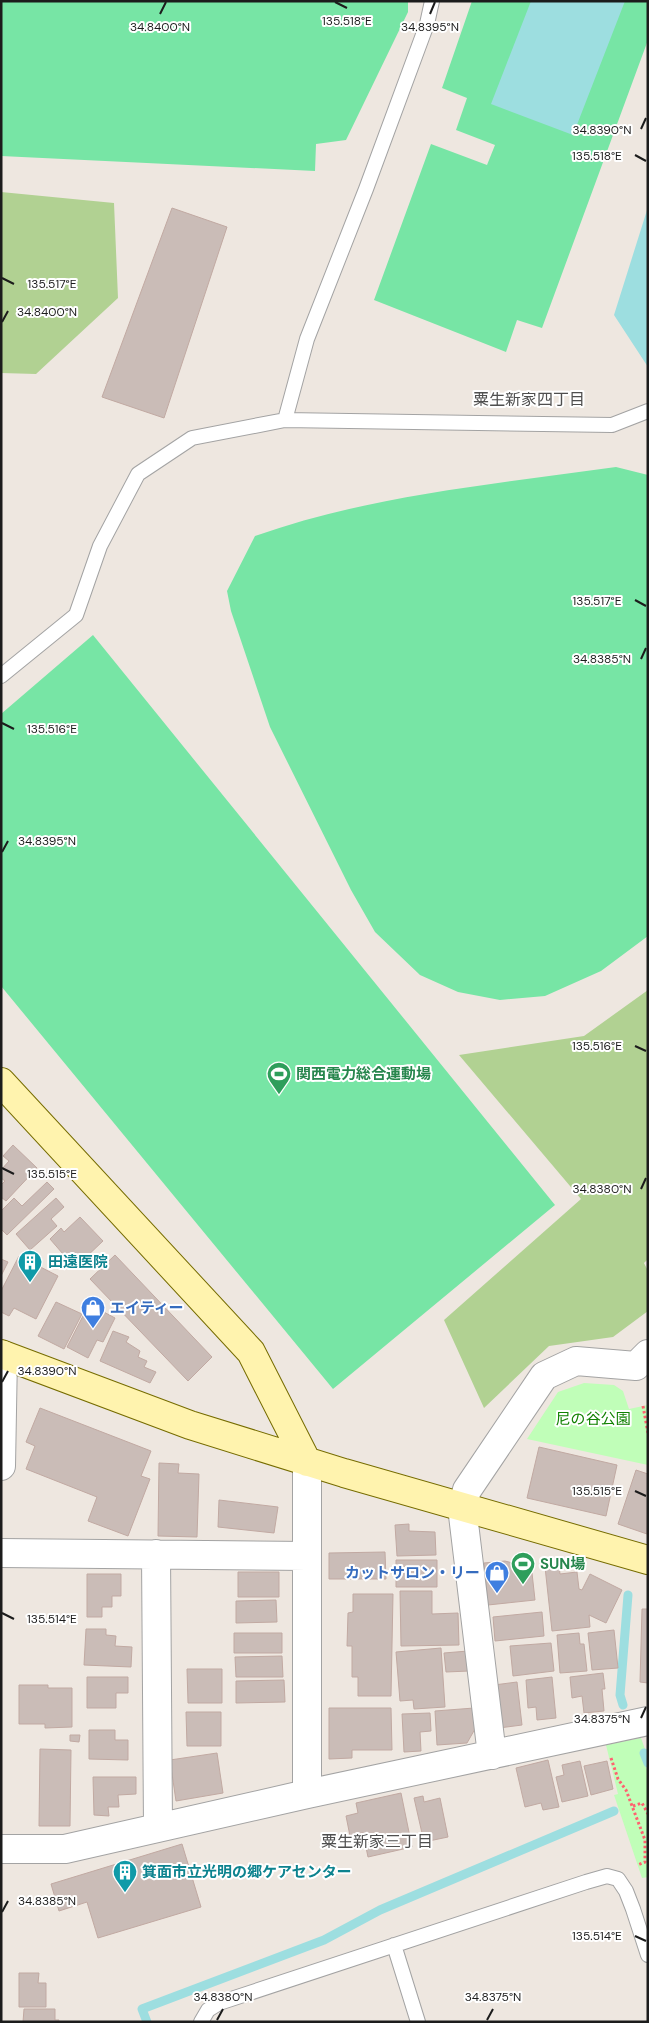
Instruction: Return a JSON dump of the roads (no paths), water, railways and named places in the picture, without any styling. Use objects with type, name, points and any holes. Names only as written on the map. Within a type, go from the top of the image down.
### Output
[{"type":"street","points":[[1,1082],[251,1352],[307,1462],[307,1794]]},
{"type":"street","points":[[1,1466],[2,1354],[190,1425],[307,1462],[648,1560]]},
{"type":"street","points":[[492,1755],[462,1507],[467,1490],[544,1376],[576,1361],[636,1366],[648,1354]]},
{"type":"street","points":[[1,1553],[307,1556]]},
{"type":"street","points":[[156,1554],[158,1827]]},
{"type":"street","points":[[1,1849],[65,1849],[307,1794],[648,1721]]},
{"type":"lane","points":[[285,420],[307,339],[370,180],[427,24],[432,1]]},
{"type":"lane","points":[[1,676],[76,616],[100,546],[138,474],[192,438],[285,420],[612,425],[648,411]]},
{"type":"lane","points":[[201,2022],[208,2010],[219,2003],[586,1882],[612,1877],[618,1879],[626,1891],[648,1955]]},
{"type":"lane","points":[[394,1945],[418,2022]]},
{"type":"water","points":[[531,1],[625,1],[573,135],[491,104]]},
{"type":"water","points":[[648,207],[648,367],[614,315]]},
{"type":"waterway","points":[[623,1705],[620,1695],[628,1595]]},
{"type":"waterway","points":[[644,1753],[648,1763]]},
{"type":"waterway","points":[[147,2022],[142,2009],[324,1940],[380,1910],[614,1811]]},
{"type":"place","name":"関西電力総合運動場","points":[[279,1095]]},
{"type":"place","name":"田遠医院","points":[[30,1283]]},
{"type":"place","name":"エイティー","points":[[93,1329]]},
{"type":"place","name":"SUN場","points":[[523,1585]]},
{"type":"place","name":"カットサロン・リー","points":[[497,1594]]},
{"type":"place","name":"箕面市立光明の郷ケアセンター","points":[[125,1893]]},
{"type":"district","name":"粟生新家四丁目","points":[[529,399]]},
{"type":"district","name":"粟生新家三丁目","points":[[377,1841]]},
{"type":"park label","name":"尼の谷公園","points":[[593,1419]]}]
